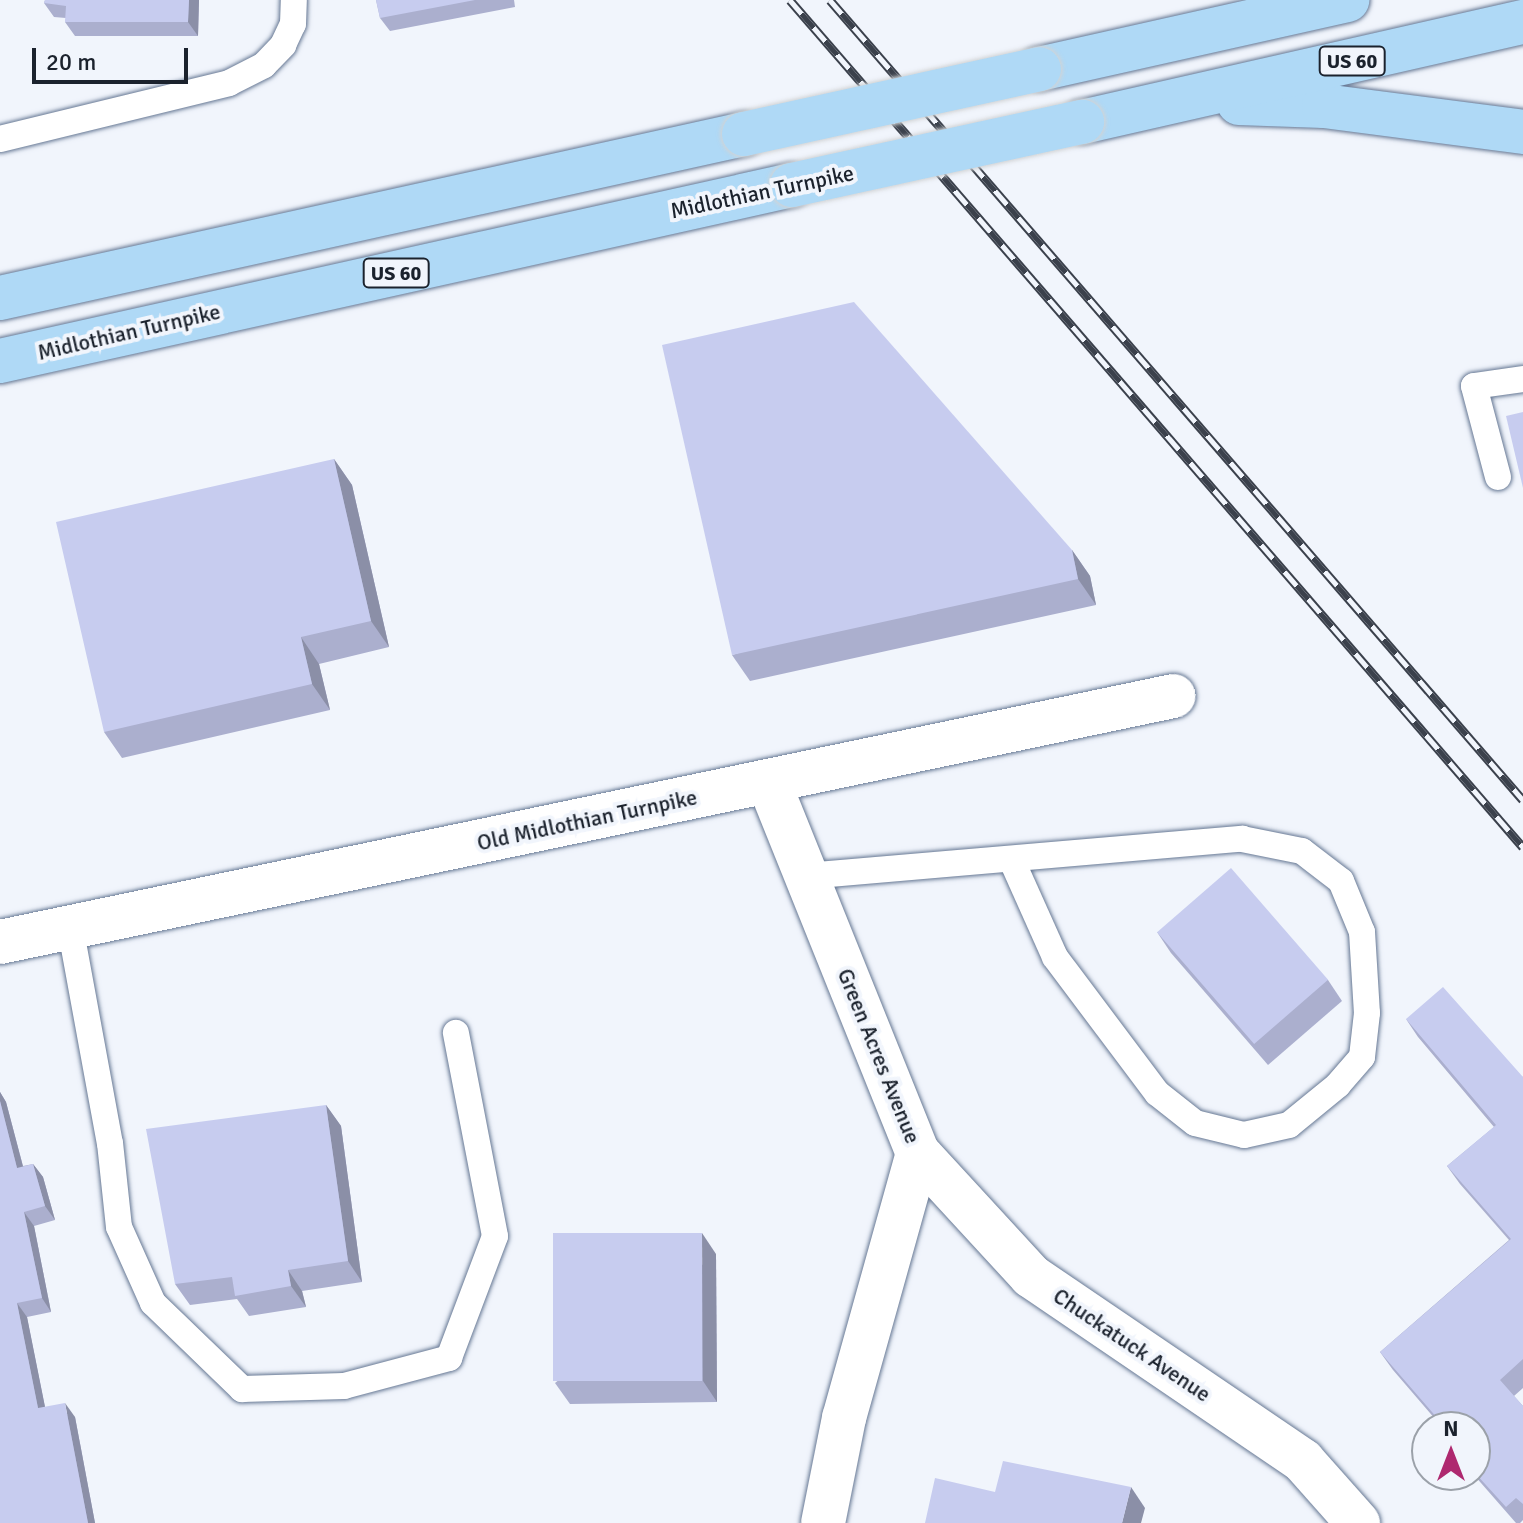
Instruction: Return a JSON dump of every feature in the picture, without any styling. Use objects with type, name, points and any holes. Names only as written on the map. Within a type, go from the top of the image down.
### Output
[{"type":"main road","points":[[1137,45],[1213,0]]},
{"type":"main road","points":[[0,298],[1347,0]]},
{"type":"main road","name":"Midlothian Turnpike","points":[[0,361],[1180,101],[1523,22]]},
{"type":"main road","points":[[1180,101],[1324,106],[1523,132]]},
{"type":"street","name":"Old Midlothian Turnpike","points":[[0,942],[1173,696]]},
{"type":"street","name":"Green Acres Avenue","points":[[769,783],[918,1153],[844,1418],[823,1523]]},
{"type":"street","name":"Chuckatuck Avenue","points":[[918,1153],[1031,1276],[1303,1461],[1358,1523]]},
{"type":"lane","points":[[0,139],[229,83],[264,65],[283,45],[293,24],[294,0]]},
{"type":"lane","points":[[1498,477],[1474,386],[1523,379]]},
{"type":"lane","points":[[806,876],[1012,861],[1242,839],[1302,851],[1341,881],[1362,932],[1367,1013],[1362,1057],[1338,1085],[1289,1125],[1244,1135],[1195,1123],[1157,1093],[1055,957],[1012,861]]},
{"type":"lane","points":[[70,926],[110,1143],[119,1227],[153,1303],[242,1389],[344,1386],[449,1358],[495,1236],[456,1033]]},
{"type":"building","points":[[45,0],[189,0],[188,22],[65,22],[66,6],[44,3]]},
{"type":"building","points":[[376,0],[475,0],[380,18]]},
{"type":"building","points":[[854,302],[1072,550],[1078,579],[732,655],[662,345]]},
{"type":"building","points":[[1523,412],[1523,488],[1506,416]]},
{"type":"building","points":[[334,459],[371,621],[301,637],[312,684],[104,732],[56,522]]},
{"type":"building","points":[[1231,868],[1328,980],[1254,1044],[1157,932]]},
{"type":"building","points":[[1443,987],[1523,1077],[1523,1359],[1500,1380],[1523,1406],[1523,1504],[1516,1498],[1506,1507],[1491,1491],[1491,1411],[1431,1411],[1380,1352],[1511,1239],[1447,1166],[1496,1125],[1406,1019]]},
{"type":"building","points":[[0,1101],[17,1168],[33,1164],[45,1206],[24,1212],[42,1298],[17,1303],[38,1408],[65,1403],[88,1523],[0,1523]]},
{"type":"building","points":[[326,1105],[348,1261],[288,1270],[291,1286],[235,1296],[232,1277],[175,1284],[146,1129]]},
{"type":"building","points":[[553,1233],[702,1233],[702,1381],[553,1381]]},
{"type":"building","points":[[1003,1461],[1131,1487],[1122,1523],[925,1523],[935,1478],[995,1492]]},
{"type":"railway","points":[[790,0],[1523,847]]},
{"type":"railway","points":[[830,0],[1523,800]]}]
